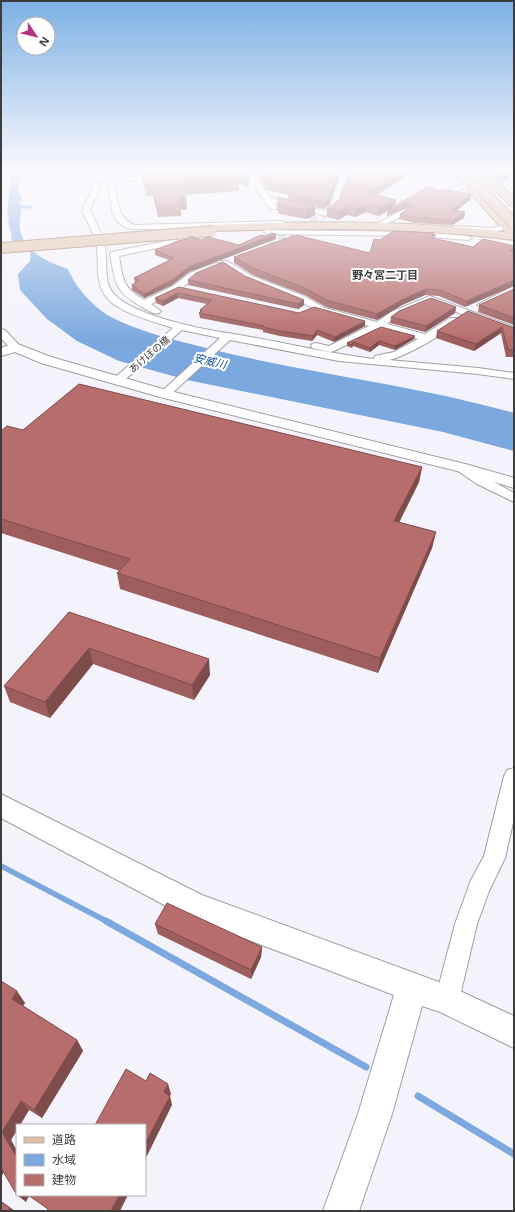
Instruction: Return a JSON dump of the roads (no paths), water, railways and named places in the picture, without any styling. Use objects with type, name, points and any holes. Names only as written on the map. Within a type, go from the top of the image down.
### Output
[{"type":"main road","points":[[1,248],[111,238],[258,228]]},
{"type":"main road","points":[[387,228],[486,233],[514,237]]},
{"type":"main road","points":[[511,228],[514,237]]},
{"type":"main road","points":[[1,245],[166,230],[338,229],[486,237],[514,237]]},
{"type":"street","points":[[94,228],[101,247],[103,278],[110,297],[120,305],[145,316],[182,323],[240,330],[330,349],[379,324],[394,314],[430,299],[514,331]]},
{"type":"street","points":[[132,237],[131,235],[145,228],[157,228]]},
{"type":"street","points":[[446,228],[492,230],[503,228]]},
{"type":"street","points":[[116,230],[132,237],[304,232],[418,234],[476,239],[486,237]]},
{"type":"street","points":[[280,241],[304,232]]},
{"type":"street","points":[[191,235],[184,240],[114,254],[119,282],[128,295],[182,323],[228,336],[302,351],[381,363],[478,371],[514,376]]},
{"type":"street","points":[[143,304],[176,287],[193,275],[238,258]]},
{"type":"street","points":[[224,263],[249,278],[315,305],[322,310],[427,338]]},
{"type":"street","points":[[176,287],[190,290]]},
{"type":"street","points":[[302,351],[384,358],[396,356],[467,312],[514,289]]},
{"type":"street","points":[[304,311],[315,305]]},
{"type":"street","name":"あけぼの橋","points":[[119,380],[182,323]]},
{"type":"street","points":[[1,332],[15,346],[46,360],[165,394],[463,468],[514,483]]},
{"type":"street","points":[[165,394],[228,336]]},
{"type":"street","points":[[1,352],[15,346]]},
{"type":"street","points":[[463,468],[482,481],[514,498]]},
{"type":"street","points":[[447,1000],[466,924],[494,858],[514,776]]},
{"type":"street","points":[[1,805],[195,906],[447,1000],[514,1032]]},
{"type":"street","points":[[341,1211],[375,1114],[412,987]]},
{"type":"water","name":"安威川","points":[[9,228],[20,228],[22,236],[31,249],[45,259],[68,269],[75,283],[92,303],[111,317],[133,327],[170,339],[244,357],[438,394],[514,413],[514,451],[443,432],[187,380],[119,361],[77,341],[47,319],[20,290],[18,274],[30,261],[31,253],[11,239],[12,236]]},
{"type":"waterway","points":[[1,866],[108,922]]},
{"type":"waterway","points":[[106,921],[366,1067]]},
{"type":"waterway","points":[[418,1096],[514,1154]]},
{"type":"tunnel","points":[[268,245],[300,228]]},
{"type":"district","name":"野々宮二丁目","points":[[385,275]]}]
